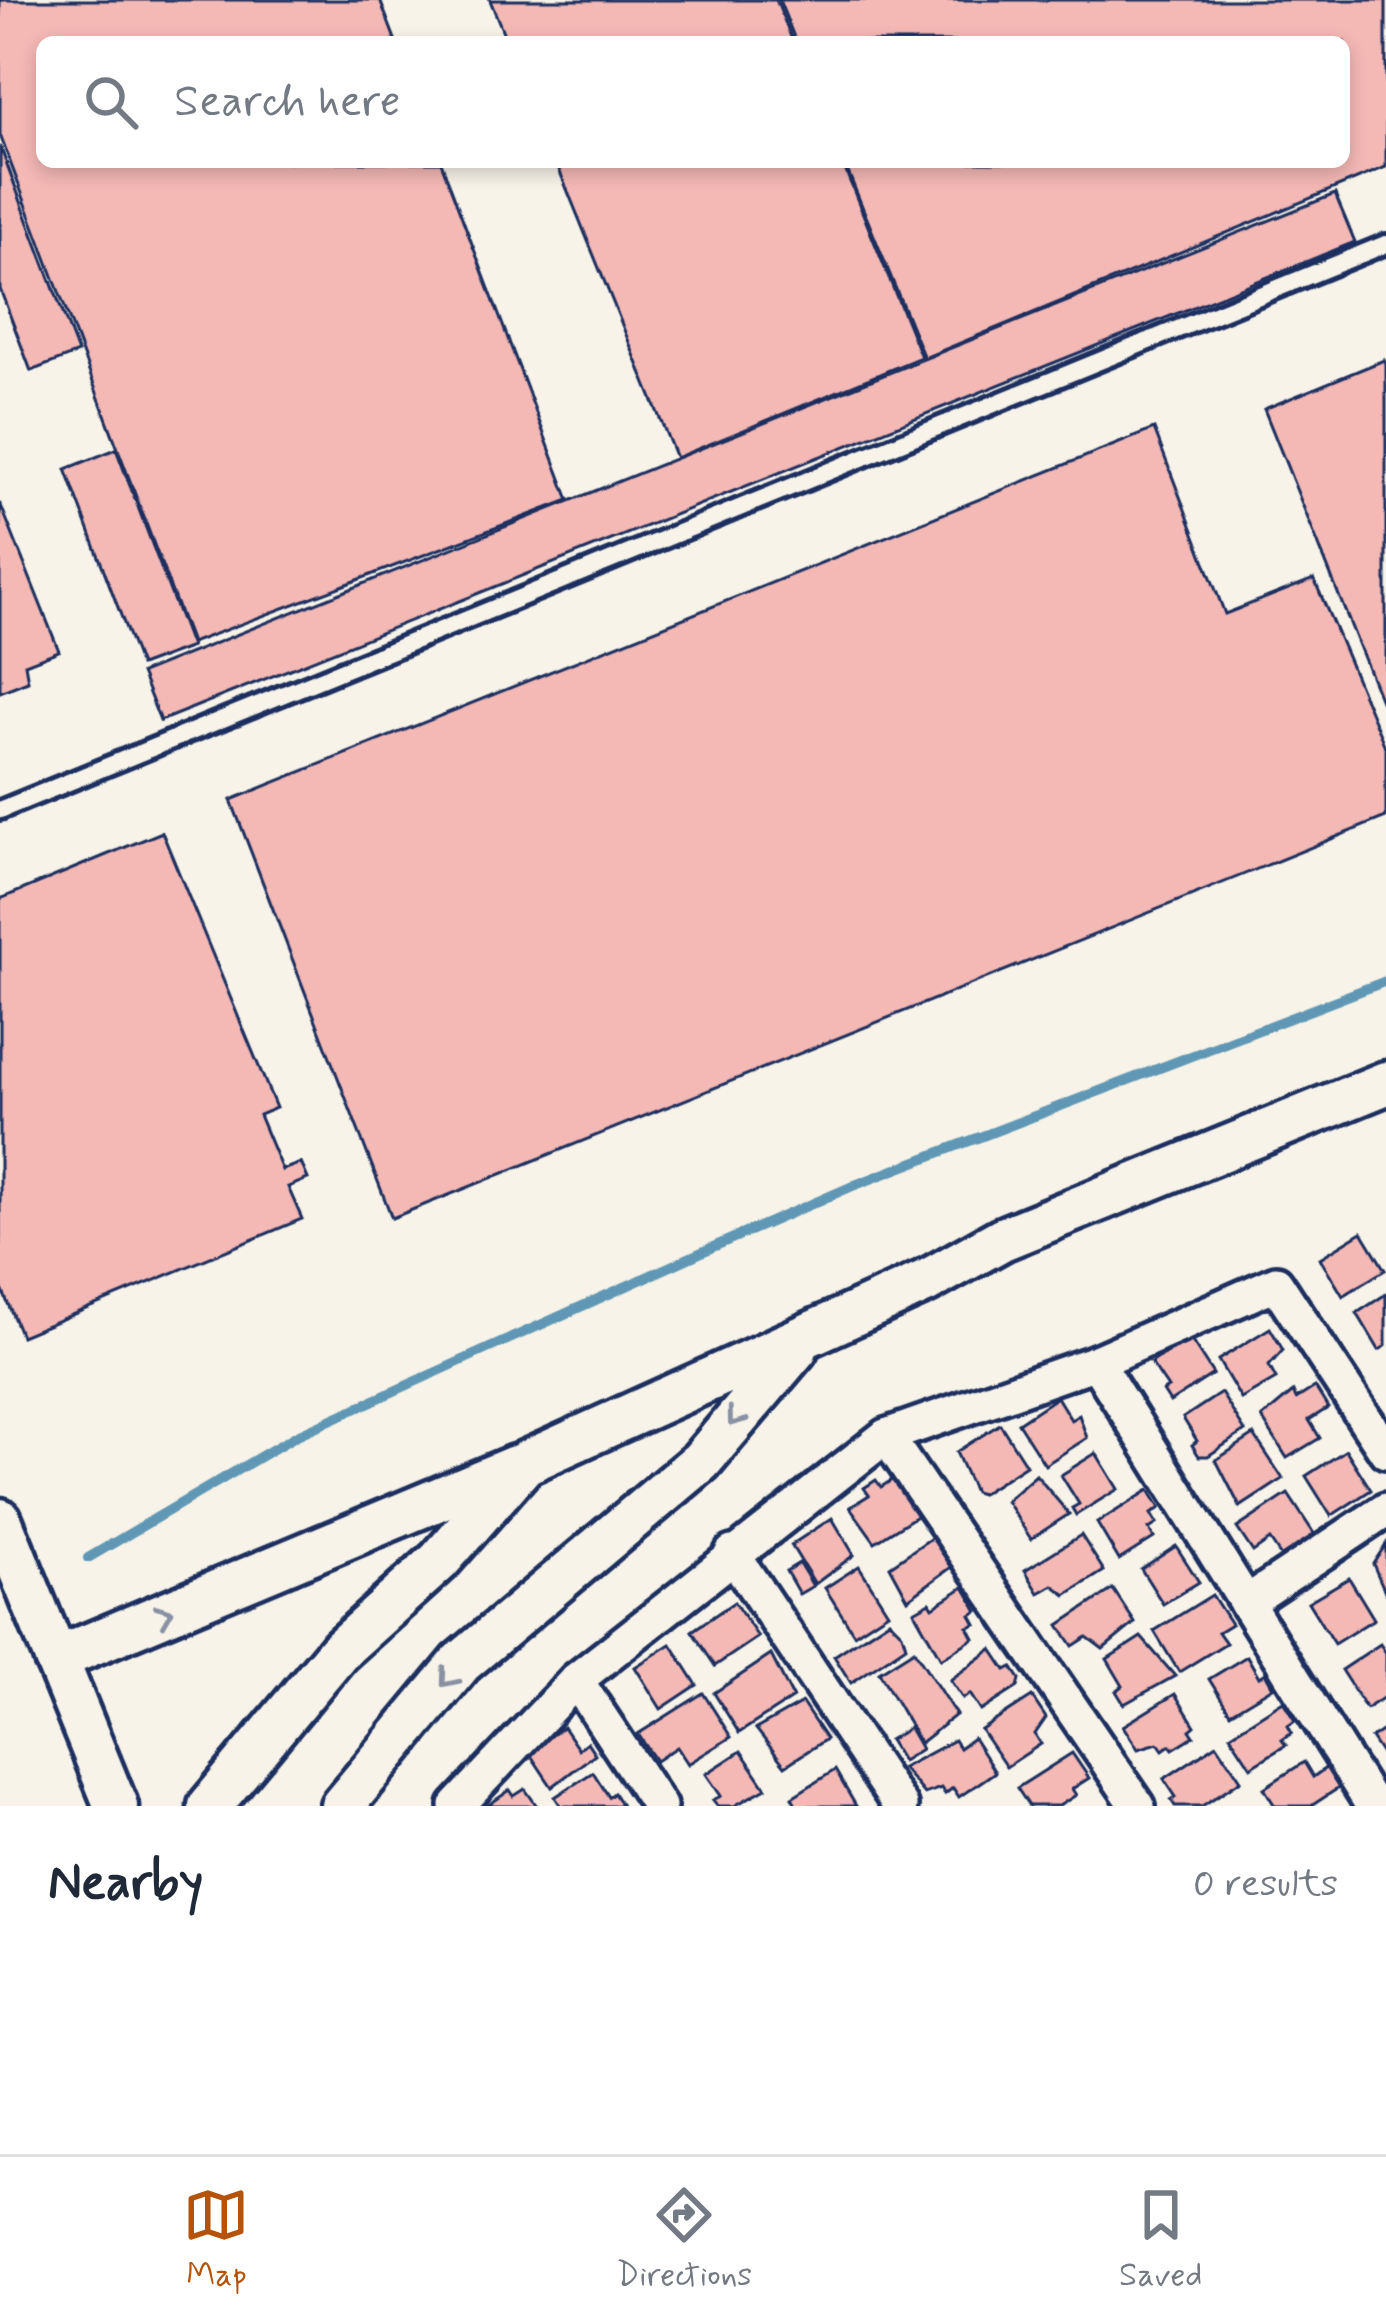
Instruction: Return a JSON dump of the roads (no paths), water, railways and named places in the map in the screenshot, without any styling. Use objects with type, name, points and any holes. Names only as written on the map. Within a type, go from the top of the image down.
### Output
[{"type":"street","points":[[56,1659],[525,1463],[927,1280],[1002,1239],[1386,1083]]},
{"type":"street","points":[[457,1806],[576,1680],[886,1436],[1096,1362],[1276,1283],[1386,1451]]},
{"type":"street","points":[[342,1806],[461,1663],[701,1461],[757,1389],[813,1331]]},
{"type":"street","points":[[1096,1362],[1373,1806]]},
{"type":"street","points":[[886,1436],[1138,1806]]},
{"type":"street","points":[[220,1793],[338,1652],[439,1561],[525,1463]]},
{"type":"street","points":[[1246,1603],[1386,1510]]},
{"type":"street","points":[[0,1520],[116,1806]]},
{"type":"street","points":[[732,1553],[900,1806]]},
{"type":"street","points":[[576,1680],[659,1806]]},
{"type":"lane","points":[[0,810],[1386,244]]},
{"type":"waterway","points":[[88,1558],[297,1435],[713,1247],[855,1185],[1386,981]]}]
